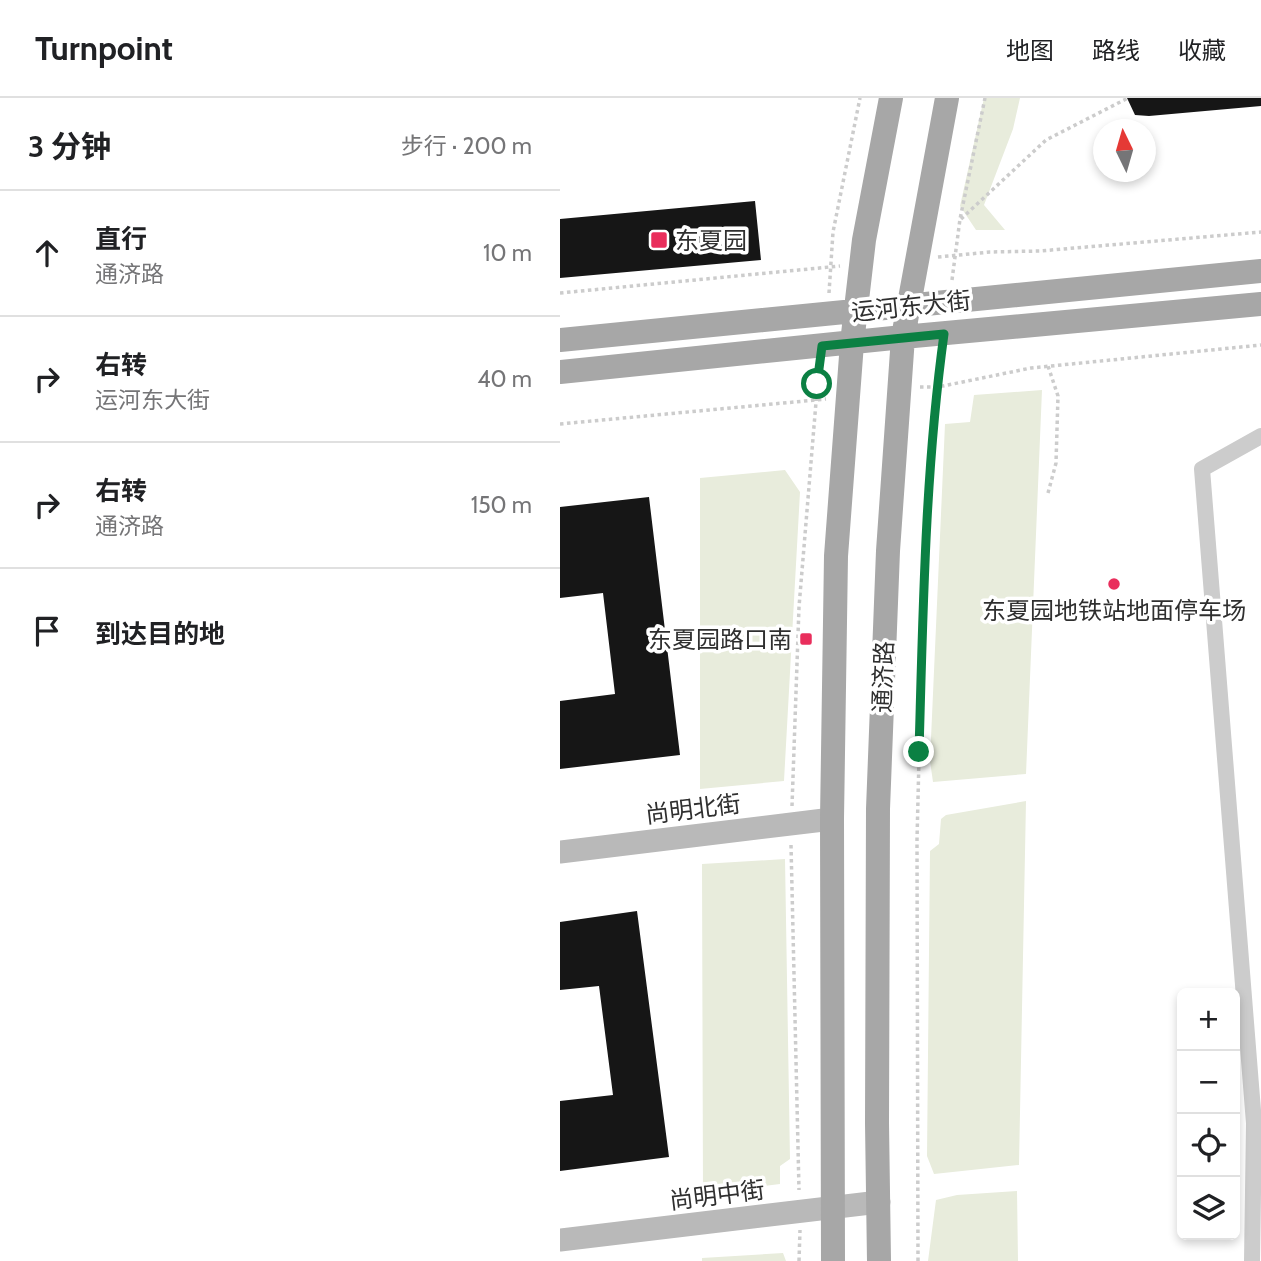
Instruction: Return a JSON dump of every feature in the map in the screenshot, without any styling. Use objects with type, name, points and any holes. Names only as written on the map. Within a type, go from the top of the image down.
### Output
[{"type":"main road","name":"通济路","points":[[833,1261],[832,819],[836,556],[852,343],[864,240],[891,98]]},
{"type":"main road","name":"通济路","points":[[879,1261],[878,795],[888,551],[903,337],[947,98]]},
{"type":"main road","name":"运河东大街","points":[[560,340],[1261,271]]},
{"type":"main road","name":"运河东大街","points":[[560,372],[1261,304]]},
{"type":"street","points":[[1252,1261],[1254,1124],[1202,468],[1261,436]]},
{"type":"street","name":"尚明北街","points":[[560,852],[832,819]]},
{"type":"street","name":"尚明中街","points":[[560,1240],[879,1202]]},
{"type":"path","points":[[826,314],[833,232],[860,98]]},
{"type":"path","points":[[948,302],[960,219],[985,98]]},
{"type":"path","points":[[960,219],[1046,140],[1128,98]]},
{"type":"path","name":"运河东大街","points":[[916,259],[1261,232]]},
{"type":"path","name":"运河东大街","points":[[560,293],[862,265]]},
{"type":"path","name":"通济路","points":[[918,1261],[917,840],[924,553],[944,334]]},
{"type":"path","points":[[799,1261],[791,824],[799,607],[813,423],[822,346]]},
{"type":"path","points":[[1048,366],[1058,396],[1055,463],[1048,493]]},
{"type":"green space","points":[[984,98],[1020,98],[1013,129],[984,205],[1005,230],[976,230],[960,206]]},
{"type":"green space","points":[[1042,390],[1026,774],[933,782],[930,761],[945,424],[970,422],[974,395]]},
{"type":"green space","points":[[785,470],[800,492],[784,781],[700,789],[700,478]]},
{"type":"green space","points":[[1026,801],[1019,1165],[934,1174],[927,1156],[930,851],[939,844],[941,819],[946,815]]},
{"type":"green space","points":[[785,859],[790,1159],[780,1166],[780,1184],[703,1194],[702,864]]},
{"type":"green space","points":[[1017,1191],[1018,1261],[928,1261],[936,1200],[957,1195]]},
{"type":"green space","points":[[783,1253],[786,1261],[702,1261],[702,1258]]},
{"type":"building","points":[[1127,98],[1261,98],[1261,106],[1149,116],[1135,115]]},
{"type":"building","name":"东夏园","points":[[755,201],[761,260],[560,278],[560,219]]},
{"type":"building","points":[[649,497],[680,755],[560,769],[560,701],[615,694],[603,593],[560,598],[560,507]]},
{"type":"building","points":[[637,911],[669,1157],[560,1171],[560,1101],[613,1095],[599,986],[560,990],[560,922]]},
{"type":"place","name":"东夏园","points":[[659,240]]},
{"type":"place","name":"东夏园地铁站地面停车场","points":[[1114,584]]},
{"type":"place","name":"东夏园路口南","points":[[806,639]]},
{"type":"route","points":[[817,384],[822,346],[944,334],[924,553],[919,752]]}]
